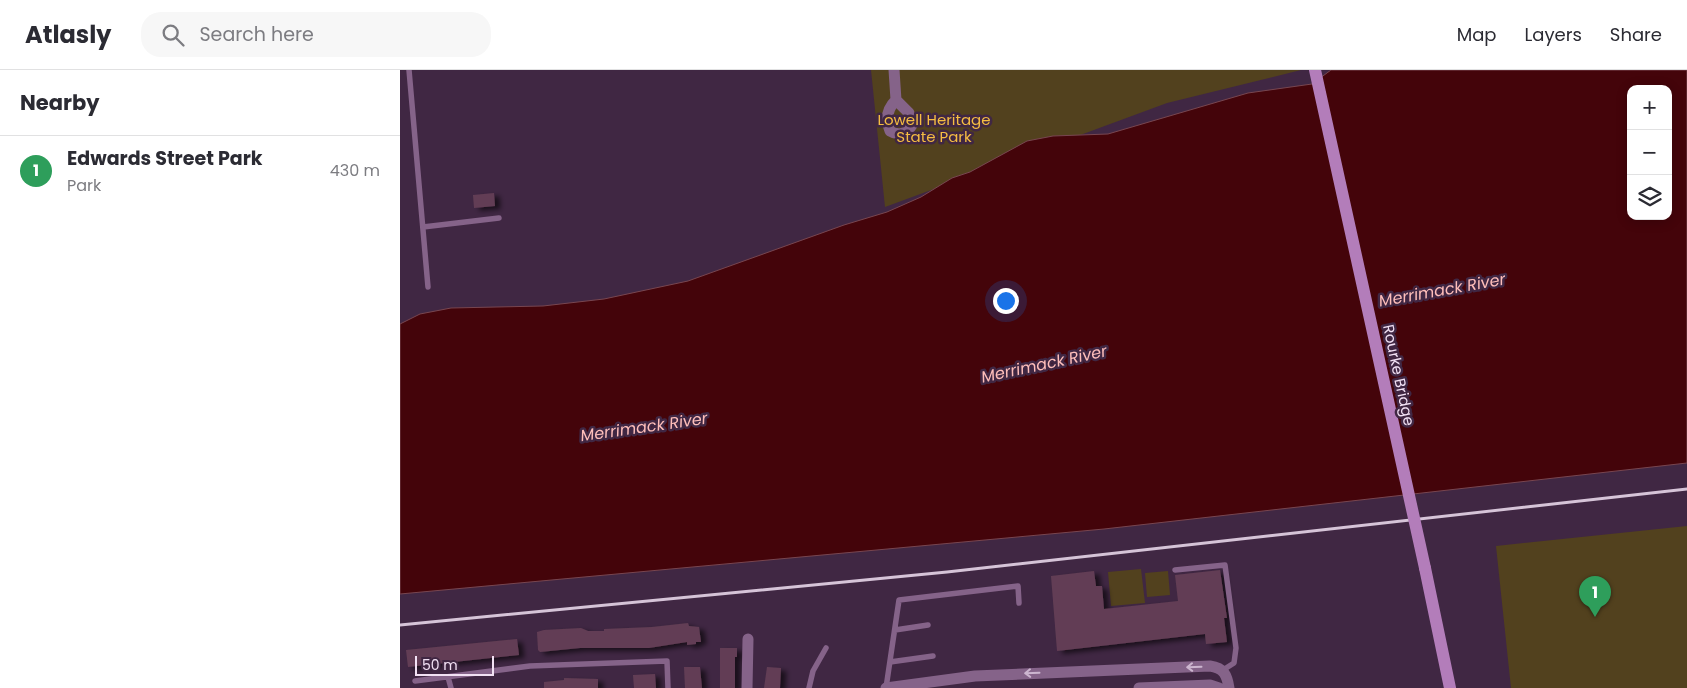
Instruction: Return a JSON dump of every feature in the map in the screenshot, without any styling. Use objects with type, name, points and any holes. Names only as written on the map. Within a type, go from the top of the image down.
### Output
[{"type":"main road","name":"Rourke Bridge","points":[[1315,70],[1450,688]]},
{"type":"street","points":[[894,70],[896,100]]},
{"type":"street","points":[[747,688],[748,639]]},
{"type":"street","points":[[886,688],[935,684],[976,676],[1210,666],[1223,670],[1227,676],[1229,688]]},
{"type":"street","points":[[1139,688],[1210,685],[1219,688]]},
{"type":"lane","points":[[408,70],[428,287]]},
{"type":"lane","points":[[423,227],[499,218]]},
{"type":"lane","points":[[1175,570],[1226,565],[1236,648],[1234,663],[1223,670]]},
{"type":"lane","points":[[886,688],[900,600],[1018,586],[1019,603]]},
{"type":"lane","points":[[895,630],[928,626]]},
{"type":"lane","points":[[809,688],[813,671],[826,648]]},
{"type":"lane","points":[[890,662],[933,656]]},
{"type":"lane","points":[[415,681],[530,666],[667,661],[668,688]]},
{"type":"lane","points":[[448,677],[451,688]]},
{"type":"green space","name":"Lowell Heritage State Park","points":[[871,70],[1301,70],[1167,103],[885,207]]},
{"type":"green space","points":[[1687,526],[1687,688],[1511,688],[1496,546]]},
{"type":"green space","points":[[1141,569],[1145,603],[1111,606],[1108,572]]},
{"type":"green space","points":[[1168,571],[1170,595],[1147,597],[1145,573]]},
{"type":"water","name":"Merrimack River","points":[[1331,70],[1687,70],[1687,463],[1104,529],[400,594],[400,324],[420,314],[451,308],[543,306],[604,299],[688,281],[844,225],[887,212],[921,197],[952,178],[970,172],[1027,141],[1053,136],[1108,134],[1248,93],[1312,84]]},
{"type":"building","points":[[494,193],[495,206],[474,208],[473,195]]},
{"type":"building","points":[[1220,570],[1227,618],[1224,618],[1227,642],[1206,644],[1205,634],[1057,651],[1051,576],[1094,571],[1096,586],[1102,586],[1104,609],[1178,601],[1175,575]]},
{"type":"building","points":[[688,623],[689,626],[699,627],[701,642],[687,645],[687,642],[649,648],[580,648],[540,652],[538,650],[537,632],[544,630],[581,628],[588,631],[604,631],[604,629]]},
{"type":"building","points":[[517,639],[519,655],[408,667],[406,650]]},
{"type":"building","points":[[720,648],[737,648],[737,657],[735,657],[735,688],[720,688]]},
{"type":"building","points":[[684,667],[700,667],[702,688],[685,688]]},
{"type":"building","points":[[767,667],[781,668],[780,688],[764,688]]},
{"type":"building","points":[[655,674],[656,688],[634,688],[633,675]]},
{"type":"building","points":[[564,678],[598,679],[598,688],[544,688],[544,682],[564,680]]},
{"type":"railway","points":[[400,625],[947,572],[1687,489]]},
{"type":"place","name":"Edwards Street Park","points":[[1595,617]]}]
